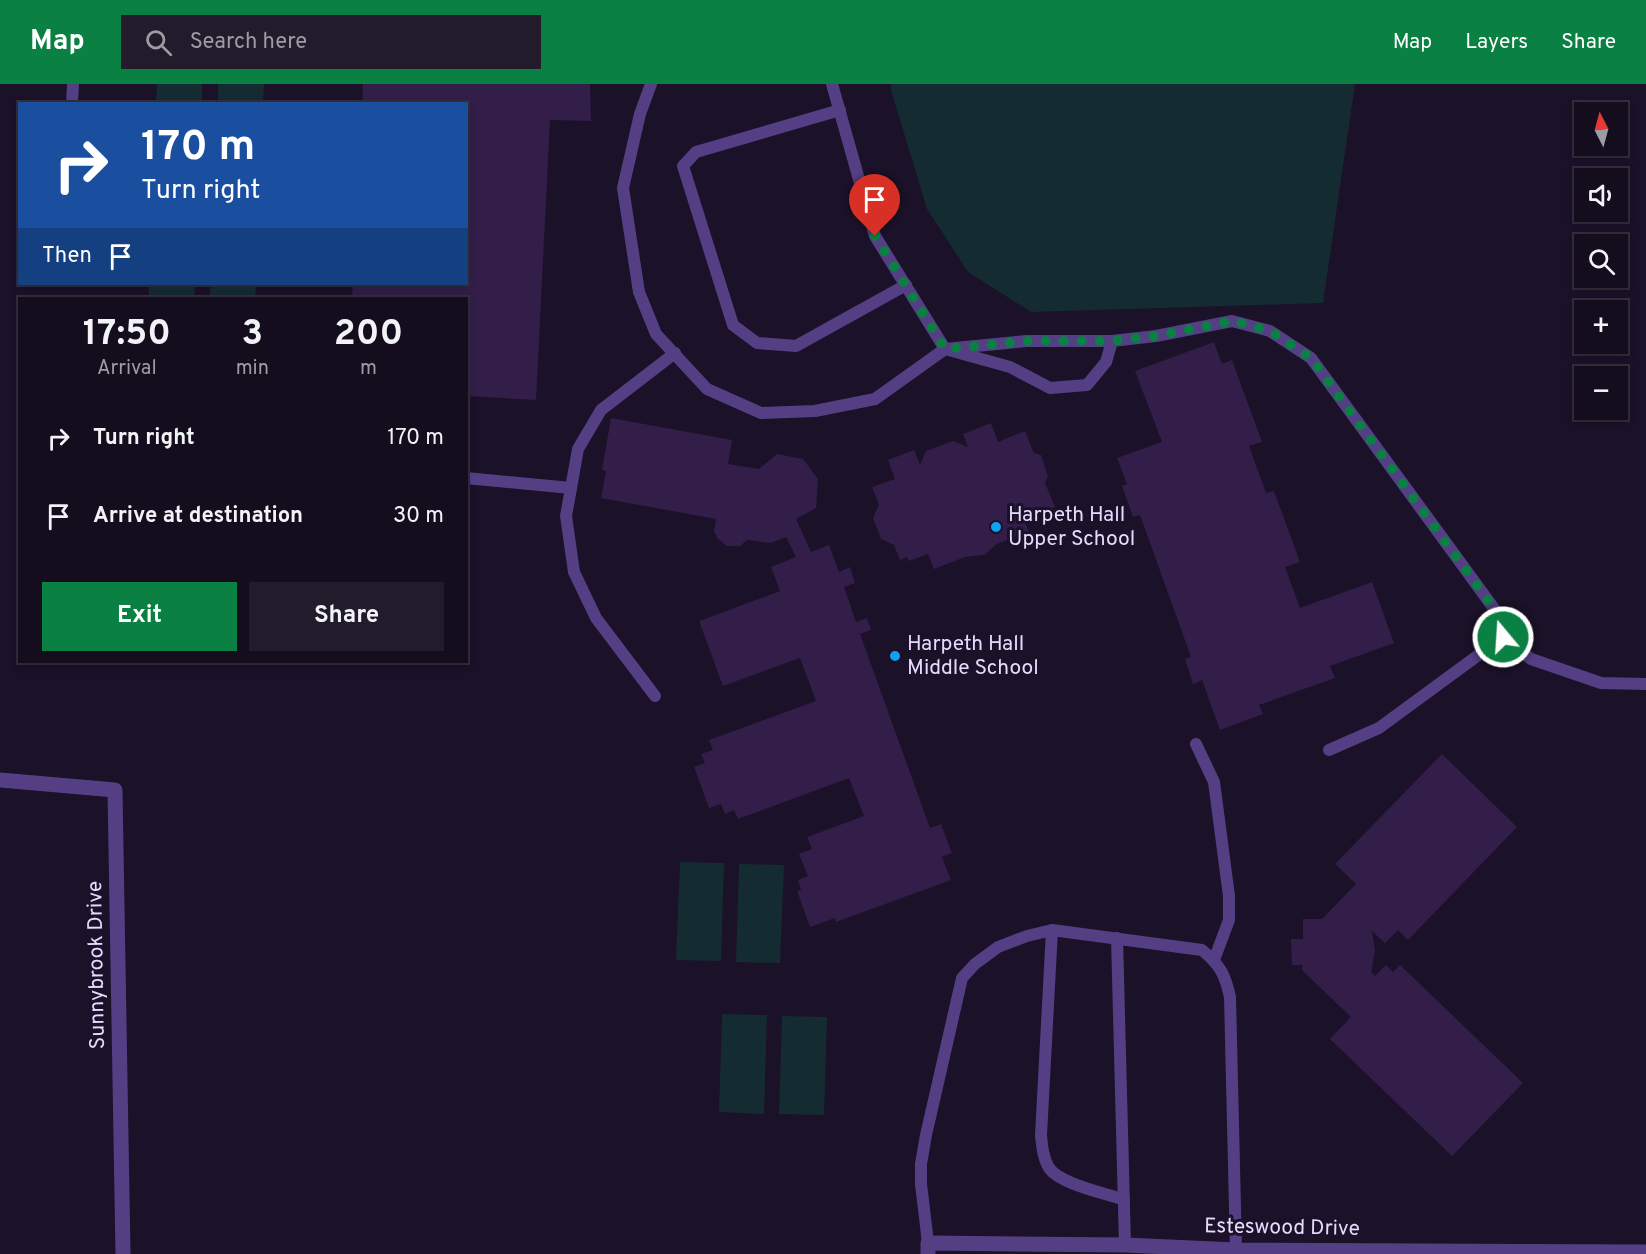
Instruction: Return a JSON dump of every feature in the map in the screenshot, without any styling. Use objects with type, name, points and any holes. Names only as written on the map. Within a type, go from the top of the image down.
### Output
[{"type":"street","name":"Sunnybrook Drive","points":[[0,780],[115,790],[123,1254]]},
{"type":"street","name":"Esteswood Drive","points":[[928,1249],[1125,1245],[1236,1250],[1646,1252]]},
{"type":"lane","points":[[72,102],[73,84]]},
{"type":"lane","points":[[651,84],[640,114],[623,188],[639,292],[657,333],[707,389],[761,413],[815,411],[875,399],[945,349],[1027,341],[1112,341],[1156,336],[1233,321],[1270,331],[1311,358],[1498,614],[1503,637],[1531,659],[1571,673],[1601,682],[1646,684]]},
{"type":"lane","points":[[832,84],[875,236],[945,349],[1010,367],[1050,388],[1087,385],[1106,362],[1112,341]]},
{"type":"lane","points":[[840,110],[696,152],[683,166],[733,325],[757,343],[796,346],[906,285]]},
{"type":"lane","points":[[655,696],[596,618],[574,572],[566,516],[578,449],[601,410],[675,353]]},
{"type":"lane","points":[[468,478],[571,488]]},
{"type":"lane","points":[[1329,750],[1378,728],[1503,637]]},
{"type":"lane","points":[[1196,744],[1214,782],[1229,896],[1229,920],[1214,960]]},
{"type":"lane","points":[[928,1249],[921,1164],[962,978],[975,964],[998,947],[1052,930],[1202,950],[1214,960],[1226,979],[1230,997],[1236,1250]]},
{"type":"lane","points":[[1052,930],[1041,1135],[1043,1153],[1049,1168],[1059,1178],[1124,1200]]},
{"type":"lane","points":[[1118,938],[1125,1245]]},
{"type":"shaded area","points":[[157,84],[202,84],[202,102],[156,102]]},
{"type":"shaded area","points":[[218,84],[264,84],[263,102],[218,102]]},
{"type":"shaded area","points":[[891,84],[1355,84],[1323,303],[1031,312],[968,272],[927,209]]},
{"type":"shaded area","points":[[149,285],[195,285],[194,297],[149,297]]},
{"type":"shaded area","points":[[210,285],[256,285],[255,297],[210,297]]},
{"type":"shaded area","points":[[680,862],[724,863],[721,961],[676,960]]},
{"type":"shaded area","points":[[739,864],[784,865],[780,963],[736,962]]},
{"type":"shaded area","points":[[722,1014],[767,1015],[764,1114],[719,1112]]},
{"type":"shaded area","points":[[782,1016],[827,1017],[824,1115],[779,1114]]},
{"type":"building","points":[[363,84],[590,84],[591,121],[550,120],[536,400],[468,396],[468,297],[352,297],[353,285],[468,285],[468,102],[362,102]]},
{"type":"building","points":[[1214,342],[1222,364],[1232,360],[1262,442],[1249,446],[1266,493],[1274,491],[1300,562],[1285,567],[1300,608],[1372,582],[1394,643],[1330,666],[1335,678],[1259,705],[1263,714],[1220,730],[1202,680],[1193,684],[1185,659],[1191,657],[1140,515],[1133,517],[1122,486],[1127,484],[1117,458],[1162,442],[1135,371]]},
{"type":"building","points":[[611,418],[732,440],[728,464],[759,469],[777,454],[803,459],[818,479],[816,508],[796,519],[811,552],[829,545],[839,572],[850,567],[855,583],[844,587],[856,622],[867,618],[871,630],[860,634],[930,828],[941,824],[952,853],[942,857],[951,880],[836,922],[835,918],[810,927],[797,891],[801,890],[798,880],[808,876],[799,854],[812,849],[807,837],[864,816],[849,778],[738,819],[734,810],[725,814],[721,804],[709,808],[694,767],[705,763],[701,754],[713,750],[709,740],[816,701],[800,658],[723,686],[699,621],[780,591],[771,567],[796,557],[786,537],[771,543],[747,540],[740,546],[727,546],[718,539],[714,531],[716,519],[601,498],[606,471],[602,470]]},
{"type":"building","points":[[991,423],[998,442],[1025,431],[1034,453],[1041,455],[1048,477],[1045,483],[1055,507],[1024,519],[1029,532],[997,544],[984,555],[965,557],[934,569],[928,554],[909,561],[907,557],[900,560],[894,545],[881,539],[873,518],[879,505],[872,487],[895,479],[888,460],[914,450],[920,465],[926,451],[953,441],[968,447],[963,434]]},
{"type":"building","points":[[1442,754],[1517,827],[1408,940],[1398,930],[1385,943],[1372,931],[1375,951],[1371,972],[1375,976],[1386,965],[1393,972],[1400,965],[1523,1083],[1452,1156],[1330,1039],[1351,1017],[1302,970],[1302,965],[1292,965],[1291,939],[1303,939],[1303,919],[1322,919],[1356,884],[1335,864]]},
{"type":"place","name":"Harpeth Hall Upper School","points":[[996,527]]},
{"type":"place","name":"Harpeth Hall Middle School","points":[[895,656]]},
{"type":"route","points":[[875,236],[945,349],[1027,341],[1112,341],[1156,336],[1233,321],[1270,331],[1311,358],[1498,614],[1503,637]]}]
